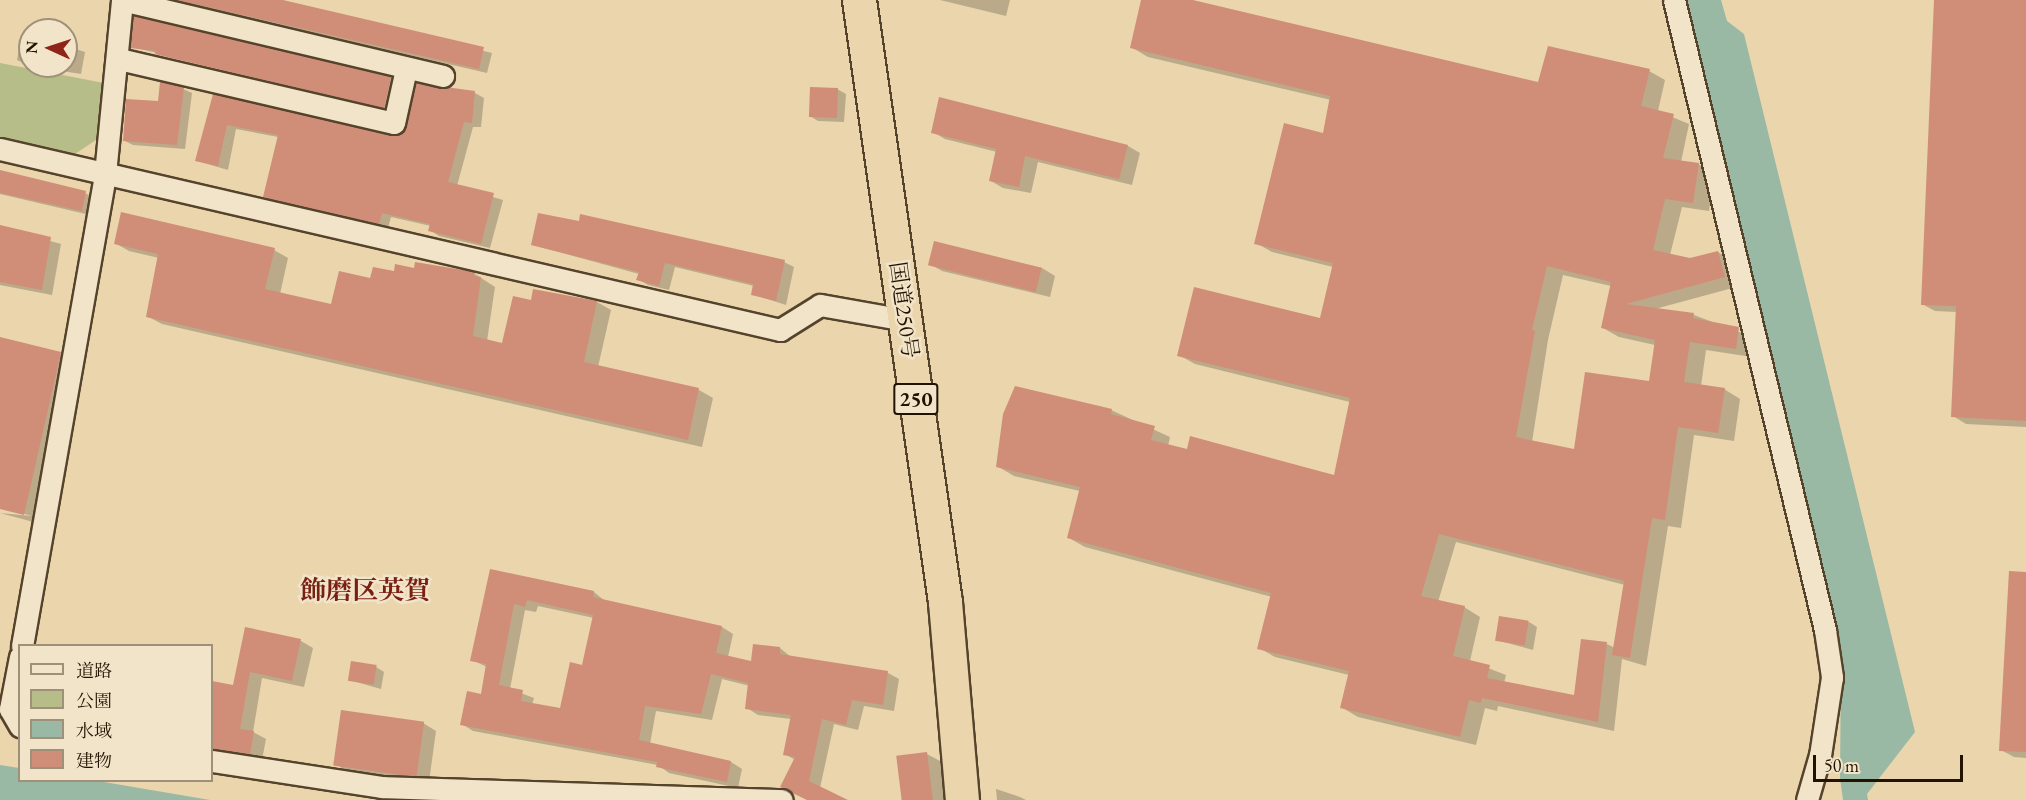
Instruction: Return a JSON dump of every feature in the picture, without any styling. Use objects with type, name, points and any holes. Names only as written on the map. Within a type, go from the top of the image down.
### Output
[{"type":"highway","name":"国道250号","points":[[859,0],[945,602],[962,800]]},
{"type":"street","points":[[22,644],[105,174],[119,59],[122,0],[443,76]]},
{"type":"street","points":[[1674,0],[1825,630],[1832,677],[1820,755],[1807,800]]},
{"type":"street","points":[[119,59],[394,123],[406,69]]},
{"type":"street","points":[[0,149],[780,330],[820,305],[905,320]]},
{"type":"street","points":[[18,667],[10,708],[18,722]]},
{"type":"street","points":[[213,760],[382,787],[782,800]]},
{"type":"green space","points":[[0,63],[18,66],[18,78],[78,78],[104,83],[96,140],[72,156],[0,139]]},
{"type":"water","points":[[1676,0],[1721,0],[1727,21],[1744,34],[1915,732],[1867,794],[1868,800],[1843,800],[1840,778],[1841,660]]},
{"type":"water","points":[[0,765],[18,768],[18,782],[104,782],[210,800],[0,800]]},
{"type":"building","points":[[177,0],[283,0],[484,47],[479,69]]},
{"type":"building","points":[[1141,0],[1193,0],[1538,82],[1548,46],[1650,69],[1641,106],[1674,114],[1663,158],[1699,163],[1693,203],[1665,199],[1653,250],[1690,258],[1718,251],[1725,277],[1626,304],[1694,313],[1693,318],[1739,327],[1736,349],[1690,342],[1684,382],[1725,388],[1718,433],[1678,427],[1665,520],[1652,518],[1630,658],[1612,655],[1624,581],[1439,534],[1421,596],[1465,606],[1453,656],[1490,665],[1487,678],[1574,695],[1581,639],[1607,642],[1598,722],[1482,698],[1481,703],[1469,700],[1460,737],[1340,708],[1349,671],[1257,649],[1271,593],[1067,538],[1080,487],[996,467],[1003,414],[1015,386],[1112,409],[1111,414],[1155,426],[1151,440],[1187,449],[1190,436],[1334,475],[1350,398],[1177,356],[1194,287],[1320,318],[1333,263],[1254,244],[1284,123],[1323,133],[1330,96],[1130,48]],"holes":[[[1547,266],[1611,282],[1601,328],[1655,340],[1649,381],[1585,372],[1574,449],[1516,437],[1535,331],[1532,330]]]},
{"type":"building","points":[[1934,0],[2026,0],[2026,421],[1951,417],[1956,306],[1921,305]]},
{"type":"building","points":[[133,16],[391,77],[384,108],[155,54],[156,51],[130,48]]},
{"type":"building","points":[[160,82],[184,87],[177,145],[123,141],[126,99],[158,101]]},
{"type":"building","points":[[416,83],[475,91],[472,123],[464,122],[448,182],[494,193],[481,244],[428,231],[430,224],[382,213],[379,224],[263,197],[278,135],[227,125],[218,166],[195,161],[213,94],[397,135],[406,126]]},
{"type":"building","points":[[810,87],[838,88],[837,118],[809,117]]},
{"type":"building","points":[[939,97],[1128,145],[1119,179],[1025,156],[1019,187],[989,181],[996,149],[931,133]]},
{"type":"building","points":[[0,170],[86,191],[82,211],[0,193]]},
{"type":"building","points":[[121,212],[275,248],[265,289],[331,304],[339,271],[370,278],[373,267],[394,271],[395,264],[414,268],[415,262],[475,272],[474,276],[481,277],[473,336],[502,343],[513,296],[531,300],[533,289],[597,301],[584,362],[699,388],[688,440],[146,317],[158,254],[114,244]]},
{"type":"building","points":[[538,213],[579,221],[580,214],[785,260],[776,301],[751,295],[753,284],[665,263],[659,286],[636,280],[639,272],[531,245]]},
{"type":"building","points":[[0,225],[51,237],[42,290],[0,282]]},
{"type":"building","points":[[934,241],[1042,268],[1036,292],[928,265]]},
{"type":"building","points":[[0,337],[61,352],[24,515],[0,509]]},
{"type":"building","points":[[490,569],[594,591],[593,597],[722,626],[716,653],[751,661],[753,644],[780,647],[780,654],[888,671],[883,705],[852,700],[846,725],[822,719],[809,781],[848,800],[807,800],[780,787],[795,757],[783,755],[791,715],[745,709],[748,683],[711,674],[701,714],[645,706],[639,740],[731,761],[727,782],[656,767],[657,762],[460,725],[467,691],[481,694],[486,664],[470,661]],"holes":[[[527,600],[593,615],[582,665],[570,662],[560,708],[521,701],[523,690],[499,685],[514,604],[525,607]]]},
{"type":"building","points":[[2009,571],[2026,572],[2026,752],[1999,751]]},
{"type":"building","points":[[1499,616],[1529,621],[1525,645],[1495,641]]},
{"type":"building","points":[[245,627],[301,639],[292,681],[250,672],[240,729],[254,731],[250,754],[213,749],[213,681],[233,685]]},
{"type":"building","points":[[351,661],[377,665],[374,685],[348,681]]},
{"type":"building","points":[[341,710],[424,722],[416,777],[333,765]]},
{"type":"building","points":[[927,752],[933,800],[902,800],[896,756]]},
{"type":"district","name":"飾磨区英賀","points":[[365,591]]}]
